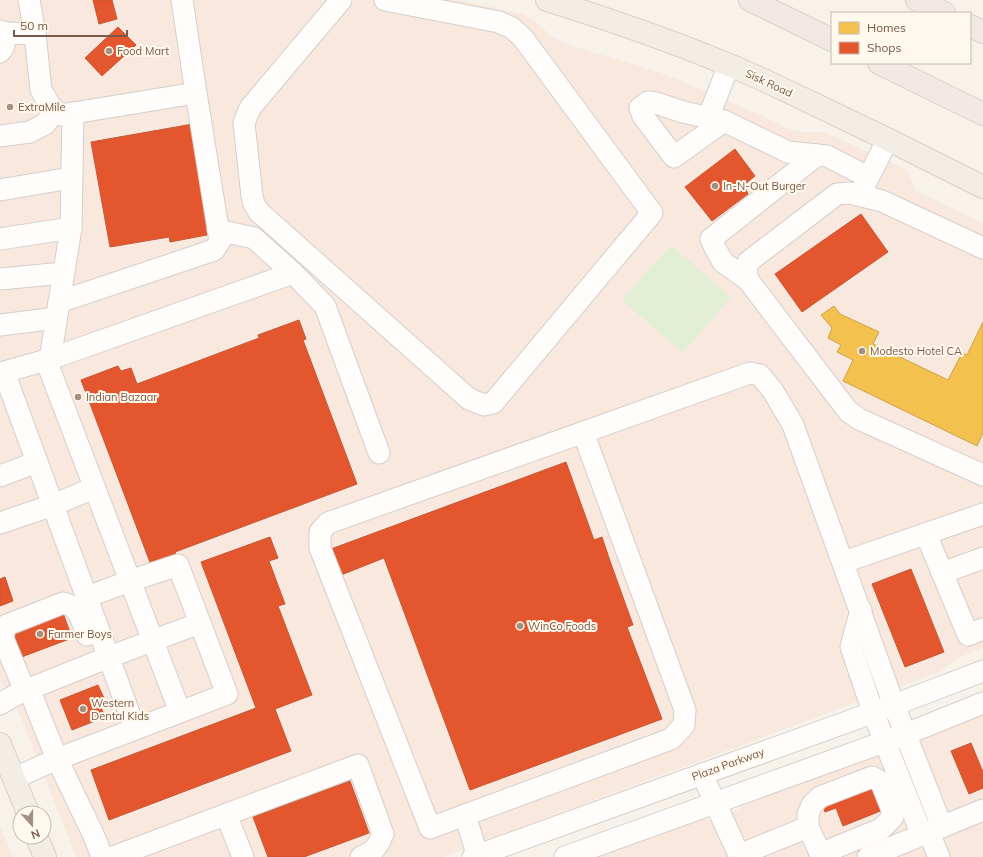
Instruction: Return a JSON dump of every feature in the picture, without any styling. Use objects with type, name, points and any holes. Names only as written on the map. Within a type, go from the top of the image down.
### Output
[{"type":"highway","points":[[750,0],[831,40]]},
{"type":"highway","points":[[917,0],[942,12]]},
{"type":"highway","points":[[971,26],[983,32]]},
{"type":"highway","points":[[881,64],[983,114]]},
{"type":"main road","name":"Sisk Road","points":[[547,0],[592,14],[653,36],[760,78],[888,139],[983,187]]},
{"type":"main road","points":[[0,744],[25,805]]},
{"type":"main road","points":[[40,845],[45,857]]},
{"type":"street","points":[[29,0],[41,90],[51,107],[64,112]]},
{"type":"street","points":[[0,325],[58,310],[214,250],[220,241],[182,0]]},
{"type":"street","points":[[341,0],[250,108],[244,123],[254,204],[259,212],[469,399],[484,404],[493,403],[652,213],[523,38],[512,28],[467,8],[385,0]]},
{"type":"street","points":[[0,52],[3,48],[4,32],[34,34]]},
{"type":"street","points":[[729,65],[716,119],[788,152],[827,156],[882,201],[983,248]]},
{"type":"street","points":[[0,136],[30,132],[64,112],[196,93]]},
{"type":"street","points":[[64,112],[72,178],[71,228],[58,310],[48,360],[94,488],[180,712]]},
{"type":"street","points":[[748,280],[746,269],[748,262],[837,194],[850,193],[864,186],[888,139]]},
{"type":"street","points":[[817,155],[711,239],[715,248],[723,262],[748,280],[848,411],[859,419],[983,475]]},
{"type":"street","points":[[0,190],[72,178]]},
{"type":"street","points":[[0,239],[71,228]]},
{"type":"street","points":[[218,230],[254,238],[293,273],[325,306],[379,453]]},
{"type":"street","points":[[0,279],[63,273]]},
{"type":"street","points":[[103,659],[84,590],[4,372],[48,360],[293,273]]},
{"type":"street","points":[[583,432],[685,710],[684,725],[671,739],[430,828],[320,548],[320,532],[328,523],[583,432],[750,373],[760,375],[773,391],[793,425],[844,562],[894,705],[906,734],[931,832],[939,857]]},
{"type":"street","points":[[0,476],[37,462]]},
{"type":"street","points":[[0,523],[53,505],[94,488]]},
{"type":"street","points":[[844,562],[983,514]]},
{"type":"street","points":[[926,534],[968,635],[983,629]]},
{"type":"street","points":[[942,573],[982,562]]},
{"type":"street","points":[[15,778],[57,759],[227,694],[178,565],[130,581],[84,590],[22,607]]},
{"type":"street","points":[[102,857],[94,836],[57,759],[4,641],[4,630],[7,625],[63,603],[75,608],[79,612],[103,659],[135,729]]},
{"type":"street","points":[[861,610],[851,647],[884,741],[931,832]]},
{"type":"street","points":[[0,704],[19,693],[103,659],[200,623]]},
{"type":"street","name":"Plaza Parkway","points":[[476,856],[894,705],[983,671]]},
{"type":"street","points":[[565,857],[906,734],[983,703]]},
{"type":"street","points":[[112,857],[358,765],[383,834],[378,845],[367,855],[361,857]]},
{"type":"street","points":[[702,774],[739,856],[808,827]]},
{"type":"street","points":[[872,777],[881,782],[891,807],[893,817],[881,829],[821,856],[808,827],[808,814],[812,805],[820,797],[872,777]]},
{"type":"street","points":[[868,857],[983,810]]},
{"type":"street","points":[[226,814],[241,857]]},
{"type":"street","points":[[465,815],[476,856]]},
{"type":"shaded area","points":[[0,0],[459,0],[523,14],[534,20],[553,38],[567,44],[661,73],[738,105],[792,130],[801,132],[822,132],[833,136],[907,170],[916,191],[983,223],[983,648],[958,658],[937,673],[442,857],[76,857],[18,710],[0,680]]},
{"type":"shaded area","points":[[983,711],[983,857],[590,857],[699,816],[709,820],[739,809],[744,800],[924,739],[927,732]]},
{"type":"shaded area","points":[[0,825],[13,857],[0,857]]},
{"type":"green space","points":[[671,245],[731,297],[683,353],[622,300]]},
{"type":"building: Homes","points":[[834,306],[840,314],[879,332],[873,344],[948,380],[962,353],[967,355],[983,322],[983,433],[977,446],[843,381],[853,360],[837,352],[841,345],[828,338],[832,328],[821,315]]},
{"type":"building: Shops","points":[[93,0],[112,0],[117,19],[99,24]]},
{"type":"building: Shops","points":[[118,27],[136,45],[102,76],[85,58]]},
{"type":"building: Shops","points":[[193,124],[212,234],[170,242],[169,237],[110,247],[91,142]]},
{"type":"building: Shops","name":"In-N-Out Burger","points":[[735,149],[755,176],[744,185],[748,194],[712,221],[685,187]]},
{"type":"building: Shops","points":[[861,214],[888,252],[802,312],[775,274]]},
{"type":"building: Shops","points":[[299,320],[306,339],[303,340],[357,484],[175,552],[176,555],[151,565],[81,380],[118,366],[121,371],[131,368],[137,384],[259,338],[258,335]]},
{"type":"building: Shops","name":"WinCo Foods","points":[[566,462],[594,540],[602,537],[633,625],[627,627],[662,719],[470,790],[384,558],[341,575],[331,549]]},
{"type":"building: Shops","points":[[270,537],[278,558],[269,561],[285,604],[278,606],[312,695],[275,709],[291,751],[109,820],[91,770],[256,708],[201,562]]},
{"type":"building: Shops","points":[[911,569],[944,652],[905,667],[872,584]]},
{"type":"building: Shops","points":[[5,577],[13,601],[0,606],[0,579]]},
{"type":"building: Shops","name":"Farmer Boys","points":[[62,610],[72,638],[19,658],[8,630]]},
{"type":"building: Shops","name":"Western Dental Kids","points":[[98,685],[104,698],[98,700],[105,717],[72,730],[60,700]]},
{"type":"building: Shops","points":[[971,743],[983,772],[983,788],[969,794],[951,751]]},
{"type":"building: Shops","points":[[350,781],[369,833],[304,857],[268,857],[253,817]]},
{"type":"building: Shops","points":[[872,782],[883,810],[843,826],[836,808],[825,812],[821,802]]},
{"type":"place","name":"Food Mart","points":[[109,51]]},
{"type":"place","name":"ExtraMile","points":[[10,107]]},
{"type":"place","name":"In-N-Out Burger","points":[[715,186]]},
{"type":"place","name":"Modesto Hotel CA","points":[[862,351]]},
{"type":"place","name":"Indian Bazaar","points":[[78,397]]},
{"type":"place","name":"WinCo Foods","points":[[520,626]]},
{"type":"place","name":"Farmer Boys","points":[[40,634]]},
{"type":"place","name":"Western Dental Kids","points":[[83,709]]}]
